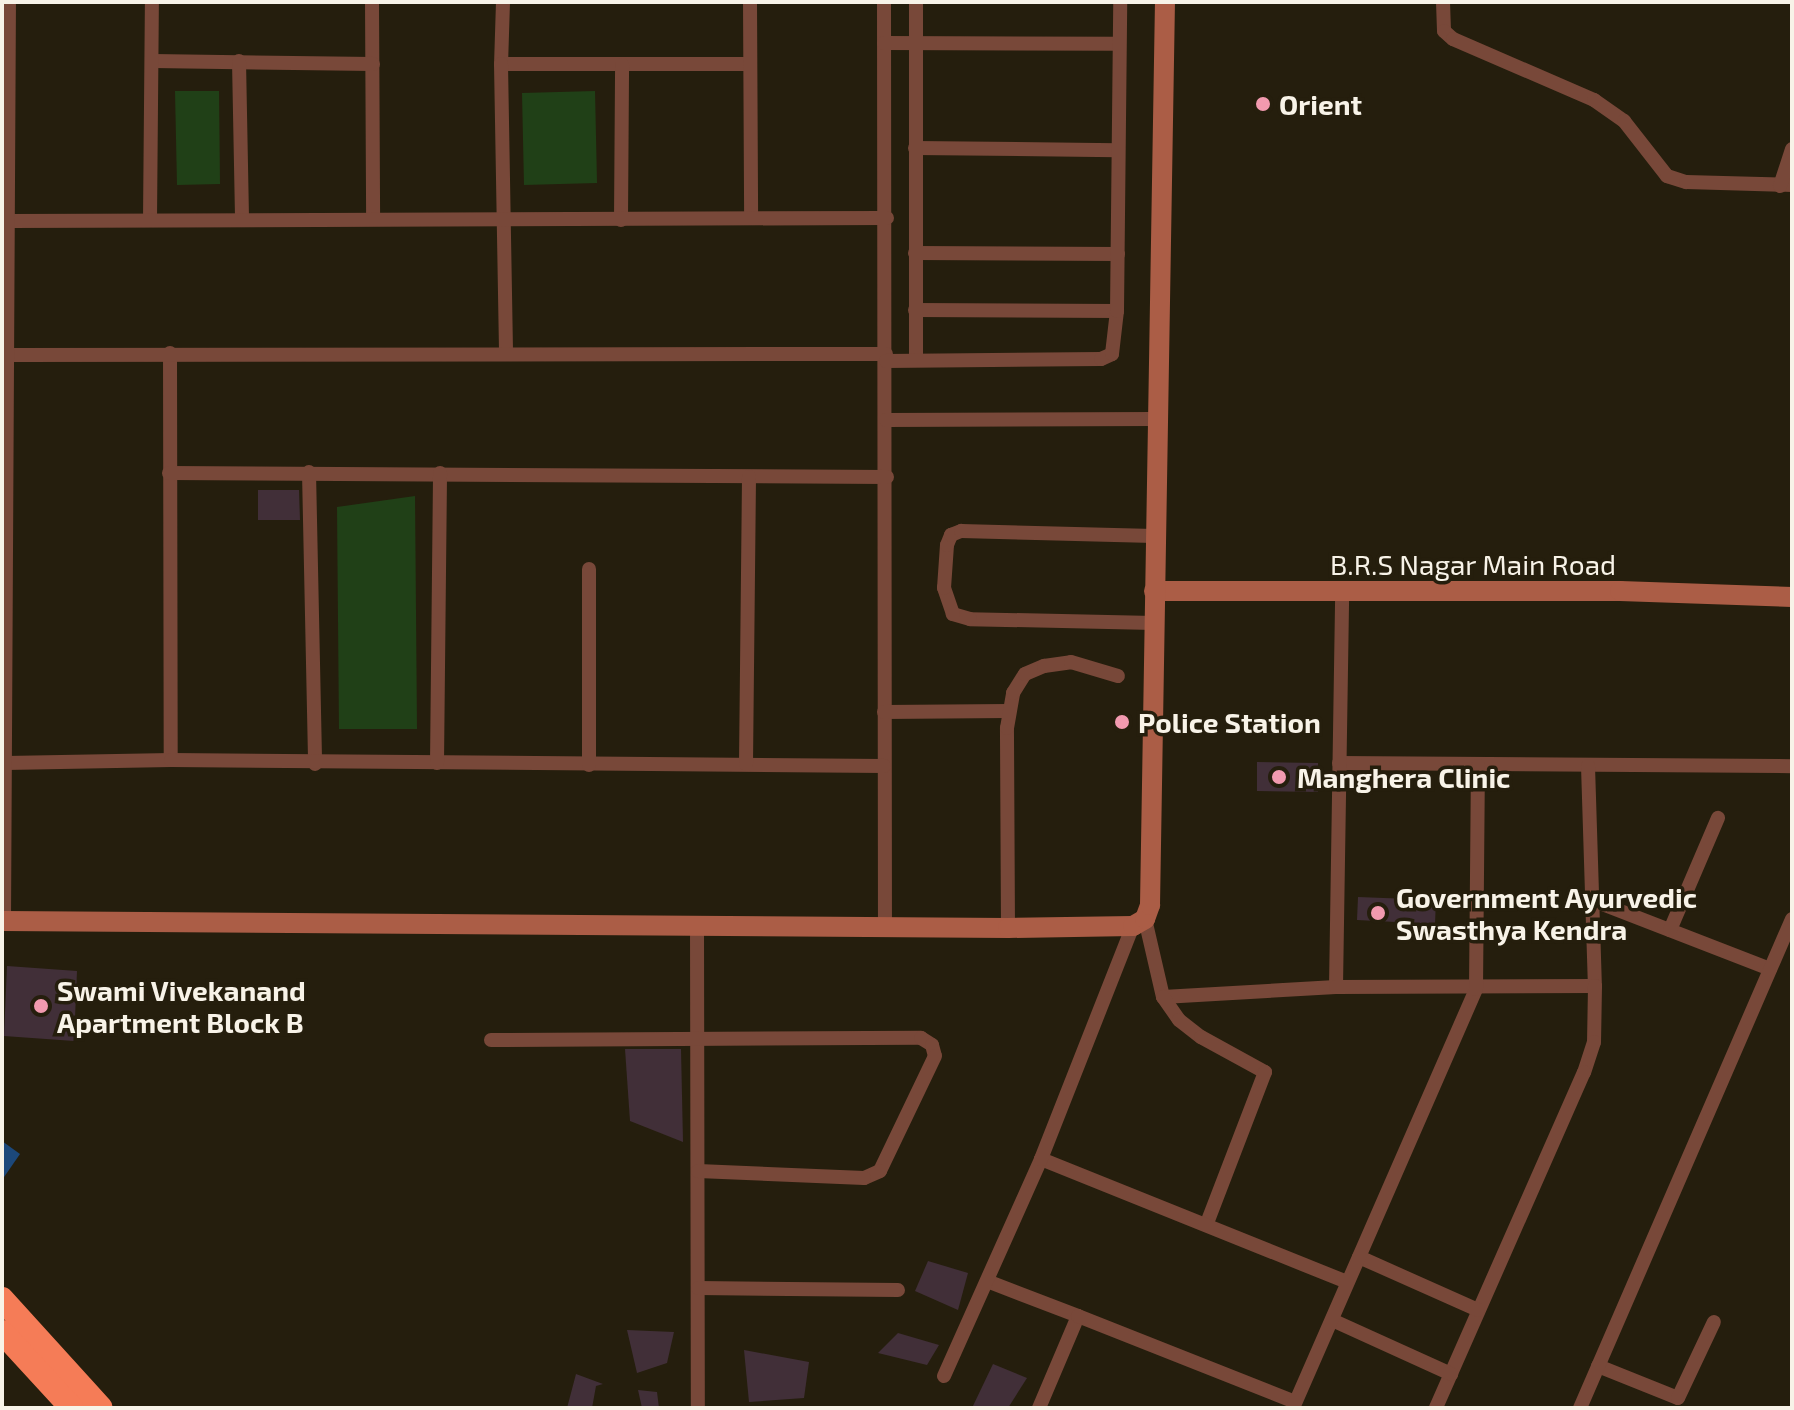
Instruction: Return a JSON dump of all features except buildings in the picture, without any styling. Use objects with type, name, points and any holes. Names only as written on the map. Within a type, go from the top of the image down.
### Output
[{"type":"highway","points":[[2,1299],[101,1408]]},
{"type":"highway","points":[[2,1332],[72,1408]]},
{"type":"street","points":[[9,2],[6,159],[10,221],[3,565],[6,763],[3,921],[697,924],[885,928],[1008,928],[1139,923]]},
{"type":"street","points":[[150,220],[152,2]]},
{"type":"street","points":[[372,2],[373,219]]},
{"type":"street","points":[[503,2],[500,223],[506,354]]},
{"type":"street","points":[[750,2],[751,218]]},
{"type":"street","points":[[884,2],[887,218],[885,928]]},
{"type":"street","points":[[916,2],[916,360]]},
{"type":"street","points":[[8,355],[506,354],[916,360],[1101,359],[1112,354],[1117,311],[1120,2]]},
{"type":"street","points":[[944,1376],[1041,1159],[1139,923],[1150,905],[1155,419],[1165,2]]},
{"type":"street","points":[[1443,2],[1441,19],[1453,39],[1594,100],[1624,121],[1667,176],[1686,182],[1786,186],[1792,149]]},
{"type":"street","points":[[884,43],[1119,44]]},
{"type":"street","points":[[153,61],[373,64]]},
{"type":"street","points":[[239,61],[242,219]]},
{"type":"street","points":[[501,64],[749,64]]},
{"type":"street","points":[[621,220],[622,65]]},
{"type":"street","points":[[915,148],[1118,150]]},
{"type":"street","points":[[10,221],[373,219],[500,223],[887,218]]},
{"type":"street","points":[[915,253],[1118,254]]},
{"type":"street","points":[[915,310],[1117,311]]},
{"type":"street","points":[[170,353],[171,760]]},
{"type":"street","points":[[886,420],[1155,419]]},
{"type":"street","points":[[309,472],[315,764]]},
{"type":"street","points":[[169,473],[887,477]]},
{"type":"street","points":[[437,763],[440,473]]},
{"type":"street","points":[[746,764],[749,477]]},
{"type":"street","points":[[1154,536],[961,531],[951,535],[947,545],[944,588],[953,614],[970,619],[1154,623]]},
{"type":"street","points":[[589,569],[589,765]]},
{"type":"street","name":"B.R.S Nagar Main Road","points":[[1154,591],[1792,597]]},
{"type":"street","points":[[1336,987],[1342,591]]},
{"type":"street","points":[[1008,928],[1008,711],[1025,674],[1044,666],[1071,662],[1118,676]]},
{"type":"street","points":[[884,712],[1008,711]]},
{"type":"street","points":[[6,763],[171,760],[315,764],[884,766]]},
{"type":"street","points":[[1339,763],[1792,766]]},
{"type":"street","points":[[987,1281],[1294,1405],[1476,989],[1478,766]]},
{"type":"street","points":[[1436,1408],[1584,1072],[1594,1042],[1588,766]]},
{"type":"street","points":[[1670,930],[1718,818]]},
{"type":"street","points":[[1592,900],[1770,969]]},
{"type":"street","points":[[1580,1408],[1792,919]]},
{"type":"street","points":[[1139,923],[1163,997],[1179,1020],[1201,1037],[1265,1072],[1207,1223]]},
{"type":"street","points":[[697,924],[698,1408]]},
{"type":"street","points":[[1163,997],[1336,987],[1476,989],[1595,986]]},
{"type":"street","points":[[491,1040],[921,1038],[932,1045],[935,1056],[880,1171],[864,1178],[698,1171]]},
{"type":"street","points":[[1041,1159],[1207,1223],[1347,1282]]},
{"type":"street","points":[[1359,1257],[1478,1310]]},
{"type":"street","points":[[698,1288],[898,1290]]},
{"type":"street","points":[[1039,1408],[1078,1316]]},
{"type":"street","points":[[1332,1320],[1451,1374]]},
{"type":"street","points":[[1598,1366],[1678,1398],[1714,1322]]},
{"type":"green space","points":[[175,91],[219,91],[220,184],[177,185]]},
{"type":"green space","points":[[595,91],[597,183],[524,185],[522,93]]},
{"type":"green space","points":[[415,496],[417,729],[339,729],[337,507]]},
{"type":"water","points":[[2,1141],[20,1154],[2,1180]]},
{"type":"place","name":"Orient","points":[[1263,104]]},
{"type":"place","name":"Police Station","points":[[1122,722]]},
{"type":"place","name":"Manghera Clinic","points":[[1279,777]]},
{"type":"place","name":"Government Ayurvedic Swasthya Kendra","points":[[1378,913]]},
{"type":"place","name":"Swami Vivekanand Apartment Block B","points":[[41,1006]]}]
